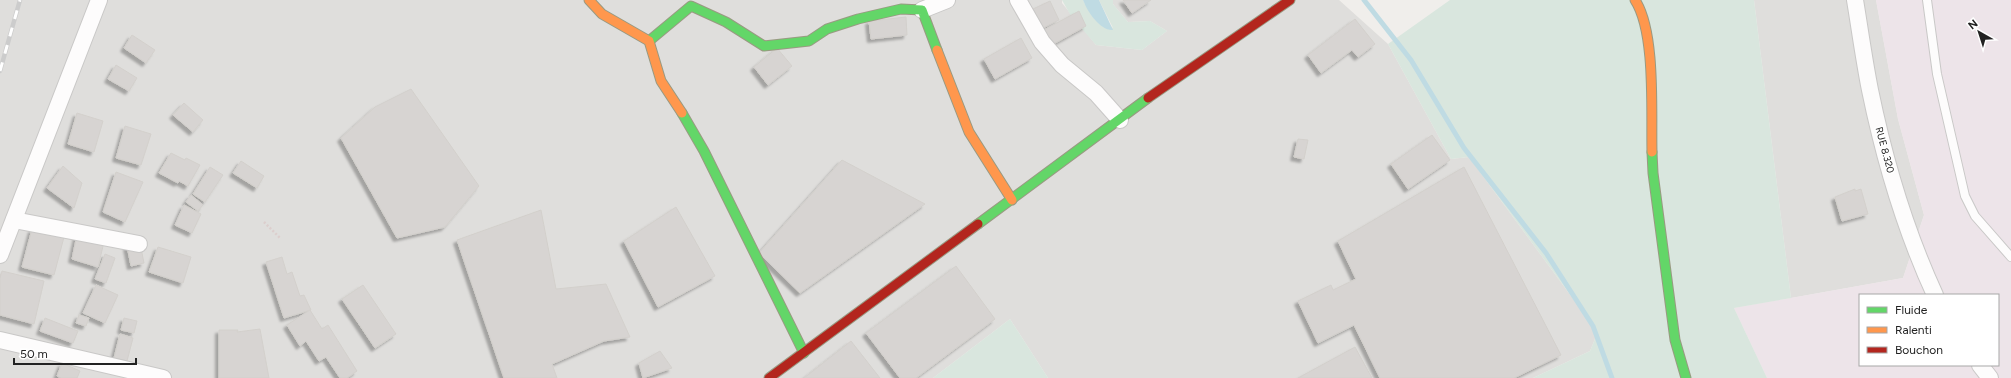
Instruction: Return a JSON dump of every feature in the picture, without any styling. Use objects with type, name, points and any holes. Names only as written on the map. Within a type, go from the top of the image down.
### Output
[{"type":"main road","points":[[589,0],[602,14],[649,41],[661,81],[685,117],[704,151],[804,353]]},
{"type":"main road","points":[[769,378],[1120,120],[1290,0]]},
{"type":"main road","points":[[1635,0],[1642,10],[1649,48],[1653,173],[1675,340],[1686,378]]},
{"type":"main road","points":[[649,41],[691,6],[726,22],[764,46],[781,46],[809,41],[827,29],[858,19],[901,9],[922,10],[969,132],[1012,200]]},
{"type":"street","points":[[0,256],[99,0]]},
{"type":"street","points":[[922,10],[946,0]]},
{"type":"street","points":[[1018,0],[1042,42],[1062,65],[1102,98],[1120,120]]},
{"type":"street","name":"RUE 8.320","points":[[1856,0],[1870,89],[1888,165],[1923,269],[1935,294]]},
{"type":"street","points":[[14,220],[139,244]]},
{"type":"street","points":[[0,340],[162,378]]},
{"type":"street","points":[[1981,366],[1990,378]]},
{"type":"lane","points":[[1926,0],[1936,74],[1965,196],[1975,216],[2011,257]]},
{"type":"path","points":[[264,222],[280,238]]},
{"type":"shaded area","points":[[0,0],[1062,0],[1062,3],[1096,45],[1142,50],[1167,31],[1150,21],[1128,22],[1113,4],[1113,0],[1339,0],[1388,44],[1451,159],[1469,157],[1593,326],[1597,334],[1590,351],[1533,378],[1048,378],[1010,319],[933,378],[0,378]]},
{"type":"shaded area","points":[[1062,0],[1083,0],[1085,4],[1113,28],[1099,0],[1113,0],[1113,4],[1128,22],[1150,21],[1167,31],[1142,50],[1096,45],[1071,16]]},
{"type":"shaded area","points":[[1450,0],[1754,0],[1791,298],[1734,308],[1767,378],[1533,378],[1590,351],[1597,334],[1593,326],[1469,157],[1451,159],[1388,44]]},
{"type":"shaded area","points":[[1754,0],[1876,0],[1898,119],[1924,215],[1903,278],[1791,298]]},
{"type":"shaded area","points":[[1876,0],[2011,0],[2011,378],[1767,378],[1734,308],[1903,278],[1924,215],[1898,119]]},
{"type":"shaded area","points":[[1010,319],[1048,378],[933,378]]},
{"type":"water","points":[[1083,0],[1099,0],[1113,30],[1103,27],[1095,20]]},
{"type":"building","points":[[1123,0],[1151,0],[1132,13]]},
{"type":"building","points":[[1050,1],[1059,20],[1043,28],[1033,9]]},
{"type":"building","points":[[1079,11],[1086,26],[1048,47],[1040,32]]},
{"type":"building","points":[[906,17],[907,35],[871,39],[869,21]]},
{"type":"building","points":[[1355,19],[1375,44],[1358,57],[1352,50],[1321,73],[1308,55]]},
{"type":"building","points":[[132,35],[155,50],[146,63],[124,48]]},
{"type":"building","points":[[1021,38],[1032,58],[995,79],[984,59]]},
{"type":"building","points":[[777,48],[792,66],[768,85],[754,67]]},
{"type":"building","points":[[116,65],[137,78],[129,91],[108,79]]},
{"type":"building","points":[[411,89],[479,186],[445,227],[397,238],[341,138],[375,107]]},
{"type":"building","points":[[184,103],[203,120],[193,132],[173,115]]},
{"type":"building","points":[[77,113],[103,121],[94,152],[68,144]]},
{"type":"building","points":[[125,126],[151,134],[141,165],[116,158]]},
{"type":"building","points":[[1432,135],[1450,160],[1408,189],[1391,164]]},
{"type":"building","points":[[1298,139],[1308,140],[1304,159],[1294,157]]},
{"type":"building","points":[[171,153],[200,165],[188,186],[179,181],[178,183],[159,173]]},
{"type":"building","points":[[842,160],[925,204],[800,293],[759,253]]},
{"type":"building","points":[[241,161],[264,176],[257,188],[233,173]]},
{"type":"building","points":[[63,166],[82,183],[74,208],[47,188]]},
{"type":"building","points":[[210,167],[223,175],[205,202],[193,194]]},
{"type":"building","points":[[1464,167],[1561,355],[1514,378],[1380,378],[1354,325],[1318,343],[1298,301],[1331,285],[1333,290],[1356,279],[1338,241]]},
{"type":"building","points":[[116,172],[143,182],[125,222],[103,212]]},
{"type":"building","points":[[1855,189],[1855,191],[1861,189],[1868,214],[1842,221],[1835,197]]},
{"type":"building","points":[[191,195],[203,205],[198,211],[186,202]]},
{"type":"building","points":[[184,205],[201,214],[192,233],[175,225]]},
{"type":"building","points":[[676,207],[715,276],[658,307],[624,241]]},
{"type":"building","points":[[541,210],[556,289],[606,284],[630,337],[604,341],[552,364],[557,378],[504,378],[457,240]]},
{"type":"building","points":[[32,229],[64,237],[54,275],[22,267]]},
{"type":"building","points":[[77,235],[104,242],[98,267],[72,259]]},
{"type":"building","points":[[140,243],[144,263],[131,266],[127,246]]},
{"type":"building","points":[[158,247],[191,257],[183,283],[149,272]]},
{"type":"building","points":[[105,254],[115,258],[106,283],[95,279]]},
{"type":"building","points":[[282,257],[287,274],[292,272],[300,296],[304,295],[311,310],[284,318],[266,262]]},
{"type":"building","points":[[956,266],[995,319],[916,378],[900,378],[866,333]]},
{"type":"building","points":[[2,271],[44,281],[34,324],[0,315],[0,278]]},
{"type":"building","points":[[96,285],[118,295],[105,323],[83,313]]},
{"type":"building","points":[[363,285],[396,334],[375,348],[342,299]]},
{"type":"building","points":[[310,310],[322,329],[328,325],[357,371],[347,378],[340,378],[326,357],[319,361],[306,341],[300,346],[287,325]]},
{"type":"building","points":[[79,315],[89,318],[86,326],[76,323]]},
{"type":"building","points":[[45,318],[78,331],[73,343],[40,331]]},
{"type":"building","points":[[124,318],[137,321],[134,333],[121,330]]},
{"type":"building","points":[[260,329],[269,378],[219,378],[219,330],[238,330],[237,332]]},
{"type":"building","points":[[120,334],[133,338],[127,361],[114,358]]},
{"type":"building","points":[[851,341],[880,378],[804,378]]},
{"type":"building","points":[[1355,347],[1372,378],[1298,378]]},
{"type":"building","points":[[660,351],[672,368],[643,378],[639,363]]},
{"type":"building","points":[[62,363],[80,371],[77,378],[61,378],[57,376]]},
{"type":"waterway","points":[[1364,0],[1411,60],[1464,148],[1546,253],[1593,326],[1612,378]]},
{"type":"railway","points":[[0,71],[20,0]]},
{"type":"traffic: fast","points":[[649,41],[691,6],[726,22],[764,46],[809,41],[827,29],[858,19],[901,9],[922,10],[937,50]]},
{"type":"traffic: fast","points":[[978,224],[1148,98]]},
{"type":"traffic: fast","points":[[682,113],[704,151],[804,353]]},
{"type":"traffic: fast","points":[[1652,152],[1653,173],[1675,340],[1686,378]]},
{"type":"traffic: slow","points":[[589,0],[602,14],[649,41],[661,81],[682,113]]},
{"type":"traffic: slow","points":[[1635,0],[1642,14],[1649,52],[1652,95],[1652,152]]},
{"type":"traffic: slow","points":[[937,50],[969,132],[1012,200]]},
{"type":"traffic: jam","points":[[1148,98],[1290,0]]},
{"type":"traffic: jam","points":[[769,378],[978,224]]}]
